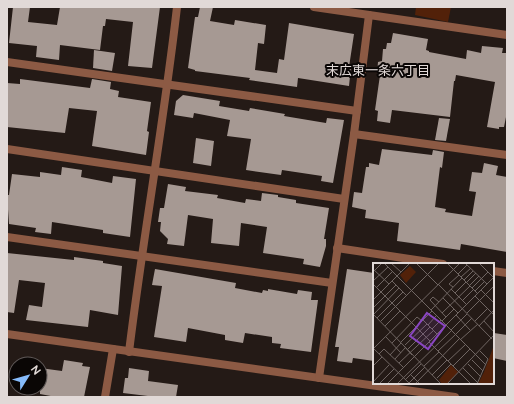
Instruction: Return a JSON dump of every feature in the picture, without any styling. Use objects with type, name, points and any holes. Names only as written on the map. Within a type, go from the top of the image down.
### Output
[{"type":"street","points":[[129,352],[141,255],[168,84],[177,7]]},
{"type":"street","points":[[314,7],[507,35]]},
{"type":"street","points":[[319,378],[354,134],[369,15]]},
{"type":"street","points":[[7,62],[357,111]]},
{"type":"street","points":[[354,134],[507,155]]},
{"type":"street","points":[[7,149],[344,198]]},
{"type":"street","points":[[7,237],[332,283]]},
{"type":"street","points":[[337,248],[436,263]]},
{"type":"street","points":[[494,271],[507,273]]},
{"type":"street","points":[[7,334],[455,397]]},
{"type":"street","points":[[106,397],[113,349]]},
{"type":"shaded area","points":[[416,7],[451,7],[448,22],[415,15]]},
{"type":"building","points":[[13,7],[30,7],[28,22],[57,25],[60,7],[160,7],[152,68],[128,66],[133,22],[106,19],[105,26],[103,26],[100,50],[60,45],[59,60],[36,57],[37,46],[9,43]]},
{"type":"building","points":[[200,7],[213,7],[210,21],[234,25],[235,20],[266,25],[264,44],[258,43],[255,70],[277,73],[279,59],[284,60],[289,23],[354,34],[349,67],[351,67],[349,86],[298,78],[297,87],[249,80],[250,78],[195,71],[188,68],[195,17],[198,17]]},
{"type":"building","points":[[393,33],[428,39],[426,50],[429,52],[466,59],[467,50],[481,53],[482,46],[503,48],[502,53],[507,53],[507,112],[504,127],[499,127],[499,129],[487,127],[495,82],[456,75],[450,117],[392,110],[390,123],[377,121],[378,111],[375,110],[380,75],[377,74],[378,62],[382,61],[383,49],[386,49],[387,43],[391,43]]},
{"type":"building","points":[[94,50],[115,53],[112,71],[93,68]]},
{"type":"building","points":[[20,79],[90,88],[92,79],[111,82],[110,89],[119,91],[118,97],[151,102],[147,131],[149,132],[146,155],[92,146],[97,111],[69,108],[65,133],[7,127],[7,83],[20,84]]},
{"type":"building","points":[[183,95],[220,101],[219,106],[249,111],[250,108],[285,114],[284,116],[326,123],[327,118],[344,120],[333,183],[321,181],[322,176],[282,170],[281,175],[246,170],[251,139],[227,136],[230,120],[194,113],[193,118],[174,115],[176,101]]},
{"type":"building","points":[[439,118],[450,119],[446,141],[435,140]]},
{"type":"building","points":[[196,138],[214,141],[211,166],[193,163]]},
{"type":"building","points":[[382,149],[432,155],[433,150],[444,152],[442,168],[440,167],[435,207],[446,209],[445,212],[472,216],[476,192],[469,191],[472,172],[482,173],[484,163],[498,166],[496,175],[507,177],[507,252],[461,244],[460,250],[397,241],[399,223],[365,218],[366,210],[352,207],[354,192],[362,193],[366,167],[369,167],[369,163],[379,165]]},
{"type":"building","points":[[62,167],[82,170],[81,177],[112,183],[113,176],[136,179],[130,237],[103,233],[103,230],[52,222],[51,234],[35,232],[36,228],[9,224],[7,195],[9,195],[12,174],[40,177],[40,172],[61,175]]},
{"type":"building","points":[[168,184],[186,187],[185,191],[218,195],[217,198],[245,203],[246,199],[261,201],[262,193],[278,195],[278,197],[296,200],[296,203],[329,208],[324,239],[326,239],[326,246],[320,267],[303,264],[304,259],[263,253],[267,227],[241,223],[239,246],[211,243],[213,219],[188,215],[184,246],[167,244],[168,239],[160,231],[161,222],[158,222],[160,208],[164,208]]},
{"type":"building","points":[[7,253],[74,260],[74,257],[103,261],[103,263],[122,266],[118,315],[90,310],[88,327],[26,320],[29,305],[42,307],[45,283],[19,280],[14,313],[7,312]]},
{"type":"building","points":[[155,269],[236,283],[235,288],[262,293],[263,290],[268,291],[268,289],[297,294],[298,290],[312,292],[311,300],[318,300],[311,352],[280,348],[281,344],[272,343],[272,337],[245,333],[243,343],[225,340],[225,335],[188,328],[186,342],[154,337],[162,286],[152,285]]},
{"type":"building","points":[[347,269],[373,273],[373,361],[353,358],[352,363],[337,361],[339,347],[335,347]]},
{"type":"building","points":[[494,333],[507,335],[507,361],[494,358]]},
{"type":"building","points":[[64,360],[83,363],[82,366],[90,367],[84,397],[48,396],[48,369],[62,371]]},
{"type":"building","points":[[129,368],[149,371],[148,381],[178,385],[176,397],[156,397],[123,393],[125,378],[128,378]]},
{"type":"district","name":"末広東一条六丁目","points":[[378,70]]}]
